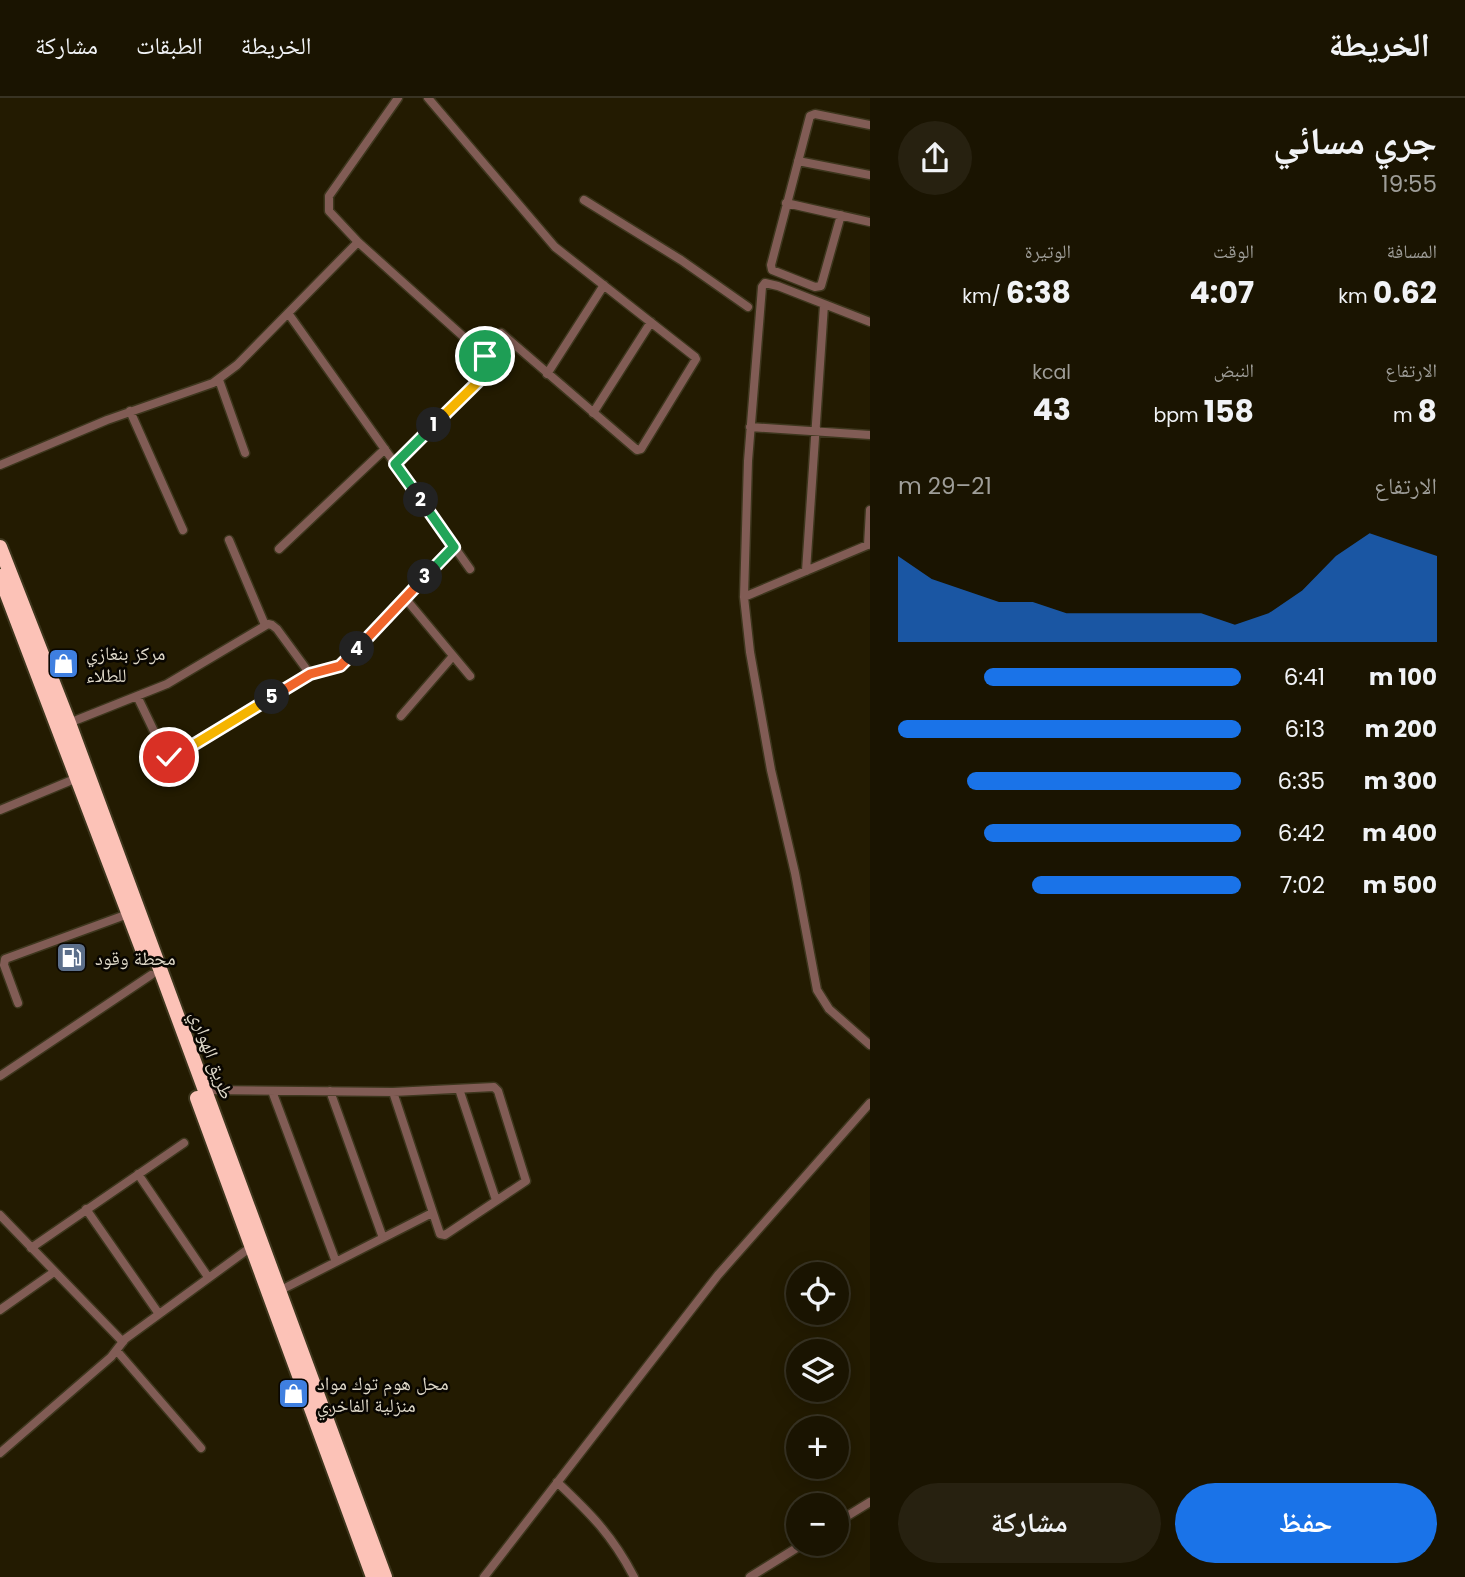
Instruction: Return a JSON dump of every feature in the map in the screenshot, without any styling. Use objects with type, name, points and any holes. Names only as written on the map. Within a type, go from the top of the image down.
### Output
[{"type":"highway","name":"طريق الهواري","points":[[0,547],[69,723],[279,1291],[307,1385],[373,1577]]},
{"type":"highway","name":"طريق الهواري","points":[[2,584],[251,1247],[384,1577]]},
{"type":"street","points":[[395,464],[495,365],[358,242],[329,211],[329,196],[398,98]]},
{"type":"street","points":[[428,98],[555,247],[696,359],[641,449],[635,449],[501,334]]},
{"type":"street","points":[[841,215],[822,283],[815,287],[773,271],[771,268],[786,203],[811,115],[870,125]]},
{"type":"street","points":[[798,161],[870,175]]},
{"type":"street","points":[[584,200],[681,260],[748,307]]},
{"type":"street","points":[[786,203],[870,222]]},
{"type":"street","points":[[0,465],[130,411],[219,380],[358,242]]},
{"type":"street","points":[[870,322],[770,283],[765,283],[762,287],[750,427],[744,597],[750,652],[771,770],[795,873],[817,990],[829,1009],[870,1045]]},
{"type":"street","points":[[547,374],[604,285]]},
{"type":"street","points":[[806,571],[824,305]]},
{"type":"street","points":[[288,313],[470,569]]},
{"type":"street","points":[[593,413],[651,322]]},
{"type":"street","points":[[219,380],[245,453]]},
{"type":"street","points":[[130,411],[183,530]]},
{"type":"street","points":[[750,427],[870,435]]},
{"type":"street","points":[[279,549],[385,449]]},
{"type":"street","points":[[744,597],[869,545],[870,510]]},
{"type":"street","points":[[229,540],[265,625]]},
{"type":"street","points":[[137,696],[165,754],[173,757],[310,674],[340,666],[454,547]]},
{"type":"street","points":[[405,598],[470,676]]},
{"type":"street","points":[[69,723],[167,684],[265,625],[272,625],[276,629],[310,674]]},
{"type":"street","points":[[401,716],[453,656]]},
{"type":"street","points":[[0,810],[77,778]]},
{"type":"street","points":[[18,1003],[4,965],[5,959],[128,914]]},
{"type":"street","points":[[0,1076],[151,975]]},
{"type":"street","points":[[204,1090],[393,1092],[491,1086],[498,1091],[526,1179],[524,1182],[442,1235],[432,1213],[393,1092]]},
{"type":"street","points":[[459,1089],[496,1200]]},
{"type":"street","points":[[272,1091],[336,1262]]},
{"type":"street","points":[[330,1091],[383,1238]]},
{"type":"street","points":[[484,1577],[718,1275],[870,1103]]},
{"type":"street","points":[[31,1248],[184,1143]]},
{"type":"street","points":[[138,1174],[208,1277]]},
{"type":"street","points":[[86,1209],[159,1314]]},
{"type":"street","points":[[279,1291],[432,1213]]},
{"type":"street","points":[[0,1215],[123,1342]]},
{"type":"street","points":[[0,1453],[117,1351],[123,1342],[251,1247]]},
{"type":"street","points":[[0,1310],[54,1272]]},
{"type":"street","points":[[117,1351],[201,1448]]},
{"type":"street","points":[[557,1482],[602,1525],[634,1577]]},
{"type":"street","points":[[849,1515],[870,1502]]},
{"type":"street","points":[[750,1577],[786,1555]]},
{"type":"place","name":"مركز بنغازي للطلاء","points":[[63,664]]},
{"type":"place","name":"محطة وقود","points":[[72,958]]},
{"type":"place","name":"محل هوم توك مواد منزلية الفاخري","points":[[294,1394]]},
{"type":"route","points":[[169,757],[180,753],[310,674],[340,666],[454,547],[395,464],[495,365],[485,356]]}]
